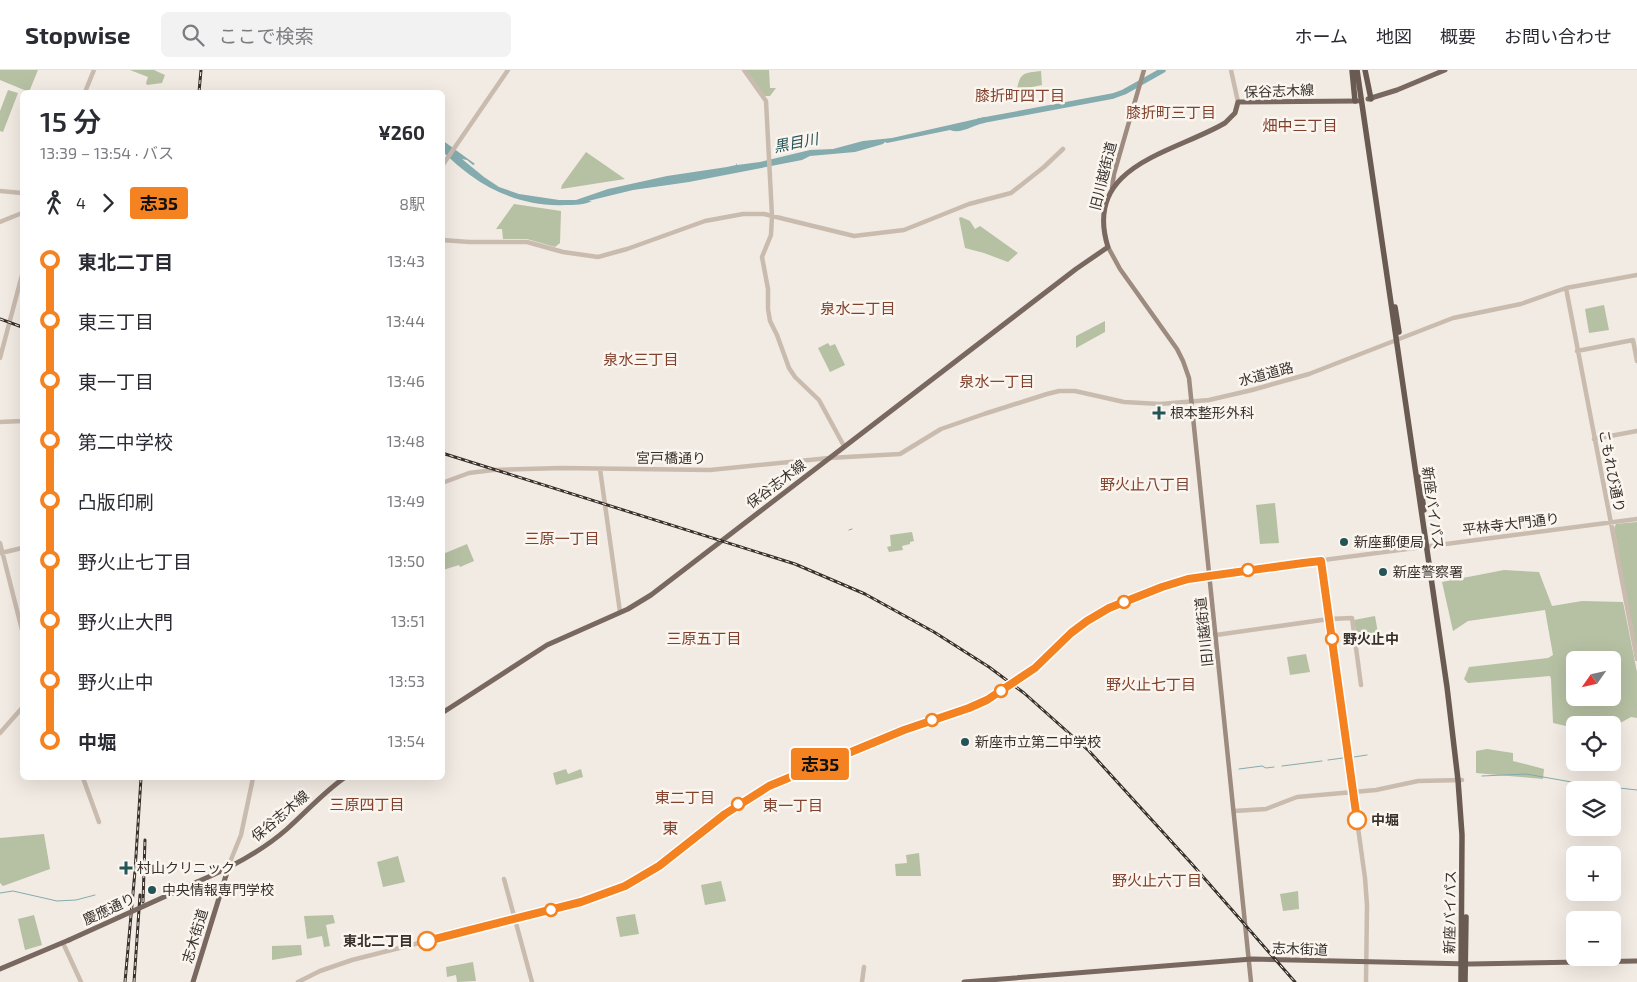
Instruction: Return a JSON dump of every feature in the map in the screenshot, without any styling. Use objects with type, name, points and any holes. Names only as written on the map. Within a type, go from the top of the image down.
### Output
[{"type":"highway","points":[[1352,70],[1356,101]]},
{"type":"highway","name":"新座バイパス","points":[[1359,70],[1460,780],[1466,863],[1461,982]]},
{"type":"highway","points":[[1365,70],[1369,99]]},
{"type":"highway","name":"新座バイパス","points":[[1463,964],[1465,982]]},
{"type":"main road","points":[[1369,99],[1397,90],[1445,70]]},
{"type":"main road","name":"旧川越街道","points":[[1144,71],[1114,174],[1112,188],[1106,203],[1104,230],[1108,247],[1120,268],[1181,356],[1188,378],[1251,982]]},
{"type":"main road","name":"保谷志木線","points":[[1112,188],[1121,177],[1144,161],[1224,123],[1235,113],[1238,102],[1356,101]]},
{"type":"main road","points":[[1114,174],[1121,177]]},
{"type":"main road","name":"保谷志木線","points":[[445,711],[547,645],[637,604],[1071,272],[1108,247]]},
{"type":"main road","name":"保谷志木線","points":[[228,868],[253,854],[282,833],[341,780]]},
{"type":"main road","name":"慶應通り","points":[[0,969],[228,868]]},
{"type":"main road","name":"志木街道","points":[[194,982],[228,868]]},
{"type":"main road","name":"志木街道","points":[[964,982],[1249,960],[1463,964],[1637,961]]},
{"type":"street","points":[[86,90],[94,70]]},
{"type":"street","points":[[445,162],[508,70]]},
{"type":"street","points":[[744,70],[766,101],[772,216],[771,235],[762,257],[768,289],[770,321],[778,335],[788,368],[819,400],[844,446]]},
{"type":"street","points":[[1231,70],[1238,102]]},
{"type":"street","points":[[445,240],[527,242],[563,252],[598,257],[627,249],[705,221],[752,214],[772,216],[854,236],[904,230],[969,204],[1011,193],[1063,149]]},
{"type":"street","points":[[0,191],[20,193]]},
{"type":"street","points":[[0,222],[20,214]]},
{"type":"street","name":"水道道路","points":[[900,454],[941,429],[1059,391],[1075,391],[1130,402],[1160,404],[1191,402],[1252,390],[1309,374],[1453,318],[1521,304],[1566,288],[1637,275]]},
{"type":"street","points":[[0,358],[20,288]]},
{"type":"street","name":"こもれび通り","points":[[1566,288],[1637,658]]},
{"type":"street","points":[[1577,351],[1633,340],[1637,361]]},
{"type":"street","points":[[0,422],[20,421]]},
{"type":"street","points":[[1594,439],[1637,431]]},
{"type":"street","name":"宮戸橋通り","points":[[445,482],[463,475],[488,470],[600,468],[710,470],[829,458],[900,454]]},
{"type":"street","points":[[600,468],[620,612]]},
{"type":"street","name":"平林寺大門通り","points":[[298,982],[320,971],[352,960],[593,899],[625,886],[659,866],[731,809],[769,786],[904,730],[981,703],[1035,668],[1077,628],[1100,613],[1171,584],[1209,575],[1637,519]]},
{"type":"street","points":[[0,543],[20,623]]},
{"type":"street","points":[[1,553],[20,548]]},
{"type":"street","points":[[1321,561],[1366,884],[1366,982]]},
{"type":"street","points":[[1216,635],[1329,619],[1352,618],[1361,685]]},
{"type":"street","points":[[0,733],[20,710]]},
{"type":"street","points":[[84,780],[99,822]]},
{"type":"street","points":[[228,868],[238,842],[254,780]]},
{"type":"street","points":[[1234,811],[1266,809],[1296,797],[1390,788],[1418,781],[1460,780]]},
{"type":"street","points":[[504,879],[532,982]]},
{"type":"street","points":[[66,941],[81,982]]},
{"type":"street","points":[[862,982],[864,967]]},
{"type":"green space","points":[[0,70],[38,70],[30,90],[24,90],[0,80]]},
{"type":"green space","points":[[130,70],[154,70],[165,75],[162,83],[147,85],[148,77]]},
{"type":"green space","points":[[746,70],[769,70],[770,88],[776,88],[770,96],[765,96]]},
{"type":"green space","points":[[1041,71],[1042,85],[1017,90],[1021,77],[1024,74]]},
{"type":"green space","points":[[8,90],[18,93],[3,132],[0,131],[0,111]]},
{"type":"green space","points":[[586,152],[625,179],[561,189]]},
{"type":"green space","points":[[514,204],[561,211],[560,243],[555,247],[527,239],[503,239],[502,229],[496,229]]},
{"type":"green space","points":[[959,218],[970,221],[975,229],[980,226],[1018,253],[1008,262],[965,248]]},
{"type":"green space","points":[[1604,305],[1609,330],[1589,333],[1585,309]]},
{"type":"green space","points":[[1105,321],[1105,332],[1076,348],[1076,336]]},
{"type":"green space","points":[[828,343],[830,346],[835,344],[845,365],[830,372],[818,348]]},
{"type":"green space","points":[[1275,503],[1279,543],[1260,544],[1256,505]]},
{"type":"green space","points":[[1637,522],[1637,654],[1614,528],[1616,524]]},
{"type":"green space","points":[[912,532],[914,541],[902,546],[903,550],[889,552],[887,547],[891,546],[890,535]]},
{"type":"green space","points":[[467,544],[474,561],[460,567],[459,565],[445,569],[445,553]]},
{"type":"green space","points":[[1504,570],[1539,572],[1552,606],[1582,601],[1623,602],[1637,672],[1637,718],[1631,717],[1621,723],[1621,716],[1566,716],[1566,726],[1553,723],[1550,676],[1468,683],[1464,679],[1469,667],[1548,658],[1553,655],[1545,610],[1468,621],[1453,631],[1442,582]]},
{"type":"green space","points":[[1375,616],[1379,639],[1373,642],[1358,643],[1354,620]]},
{"type":"green space","points":[[1306,654],[1310,672],[1290,675],[1287,657]]},
{"type":"green space","points":[[1487,749],[1513,753],[1513,761],[1544,769],[1543,779],[1476,773],[1476,751]]},
{"type":"green space","points":[[566,769],[568,774],[581,769],[583,777],[556,785],[553,773]]},
{"type":"green space","points":[[44,834],[50,869],[3,886],[0,883],[0,838]]},
{"type":"green space","points":[[919,853],[921,876],[896,876],[895,864],[907,863],[906,855]]},
{"type":"green space","points":[[398,856],[405,882],[383,887],[377,862]]},
{"type":"green space","points":[[721,881],[726,901],[705,905],[701,885]]},
{"type":"green space","points":[[1298,891],[1299,909],[1283,911],[1280,894]]},
{"type":"green space","points":[[635,914],[639,934],[620,937],[616,917]]},
{"type":"green space","points":[[34,915],[42,945],[25,950],[18,919]]},
{"type":"green space","points":[[333,915],[335,923],[326,925],[330,946],[324,947],[322,936],[307,939],[304,916]]},
{"type":"green space","points":[[301,945],[302,955],[272,960],[272,946]]},
{"type":"green space","points":[[473,962],[476,981],[457,982],[456,975],[447,977],[446,967]]},
{"type":"water","points":[[985,117],[985,123],[959,131],[950,130],[885,142],[855,152],[810,156],[802,160],[689,182],[633,190],[576,205],[540,204],[503,194],[480,182],[445,154],[445,142],[475,164],[473,165],[467,160],[462,159],[499,187],[519,194],[559,200],[576,200],[608,189],[667,176],[727,167],[737,163],[737,165],[760,162],[810,150],[833,149],[863,141],[892,138]]},
{"type":"waterway","name":"黒目川","points":[[979,121],[1113,96],[1124,92],[1163,70]]},
{"type":"waterway","points":[[1354,757],[1367,755]]},
{"type":"waterway","points":[[1328,760],[1343,758]]},
{"type":"waterway","points":[[1282,766],[1322,761]]},
{"type":"waterway","points":[[1239,769],[1262,766],[1266,768],[1274,767]]},
{"type":"waterway","points":[[1482,776],[1526,774],[1583,784],[1637,790]]},
{"type":"waterway","points":[[0,893],[13,891],[57,901],[76,900],[95,895]]},
{"type":"railway","points":[[199,90],[201,70]]},
{"type":"railway","points":[[0,319],[20,326]]},
{"type":"railway","points":[[445,454],[795,564],[865,594],[934,632],[989,667],[1024,693],[1089,751],[1191,863],[1295,982]]},
{"type":"railway","points":[[125,982],[141,780]]},
{"type":"railway","points":[[143,902],[145,840]]},
{"type":"railway","points":[[134,982],[140,895]]},
{"type":"bus line","name":"志35","points":[[427,941],[597,898],[625,886],[659,866],[737,805],[769,786],[803,770],[904,730],[987,700],[1035,668],[1071,633],[1100,613],[1162,587],[1209,575],[1321,561],[1357,820]]},
{"type":"place","name":"根本整形外科","points":[[1159,413]]},
{"type":"place","name":"新座郵便局","points":[[1344,542]]},
{"type":"place","name":"新座警察署","points":[[1383,572]]},
{"type":"place","name":"野火止中","points":[[1332,639]]},
{"type":"place","name":"新座市立第二中学校","points":[[965,742]]},
{"type":"place","name":"中堀","points":[[1357,820]]},
{"type":"place","name":"村山クリニック","points":[[126,868]]},
{"type":"place","name":"中央情報専門学校","points":[[152,890]]},
{"type":"place","name":"東北二丁目","points":[[427,941]]},
{"type":"district","name":"膝折町四丁目","points":[[1020,96]]},
{"type":"district","name":"膝折町三丁目","points":[[1171,113]]},
{"type":"district","name":"畑中三丁目","points":[[1300,126]]},
{"type":"district","name":"泉水二丁目","points":[[858,309]]},
{"type":"district","name":"泉水三丁目","points":[[641,360]]},
{"type":"district","name":"泉水一丁目","points":[[997,382]]},
{"type":"district","name":"野火止八丁目","points":[[1145,485]]},
{"type":"district","name":"三原一丁目","points":[[562,539]]},
{"type":"district","name":"三原五丁目","points":[[704,639]]},
{"type":"district","name":"野火止七丁目","points":[[1151,685]]},
{"type":"district","name":"東二丁目","points":[[685,798]]},
{"type":"district","name":"三原四丁目","points":[[367,805]]},
{"type":"district","name":"東一丁目","points":[[793,806]]},
{"type":"district","name":"東","points":[[670,828]]},
{"type":"district","name":"野火止六丁目","points":[[1157,881]]}]
